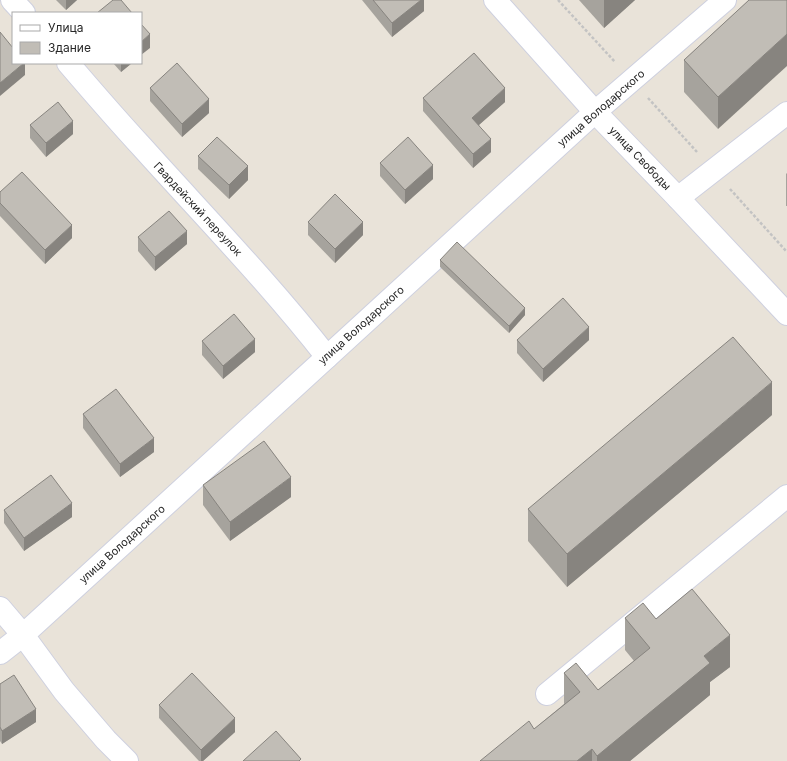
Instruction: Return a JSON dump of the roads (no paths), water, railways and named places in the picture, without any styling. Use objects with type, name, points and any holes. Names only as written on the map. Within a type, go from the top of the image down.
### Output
[{"type":"street","points":[[12,0],[23,12]]},
{"type":"street","name":"улица Свободы","points":[[495,0],[595,112],[787,314]]},
{"type":"street","name":"улица Володарского","points":[[0,653],[23,635],[595,112],[725,0]]},
{"type":"street","name":"Гвардейский переулок","points":[[69,64],[141,146],[246,260],[302,324],[327,357]]},
{"type":"street","points":[[678,198],[787,113]]},
{"type":"street","points":[[547,694],[787,496]]},
{"type":"street","points":[[0,608],[23,635],[64,691],[106,740],[127,761]]}]
